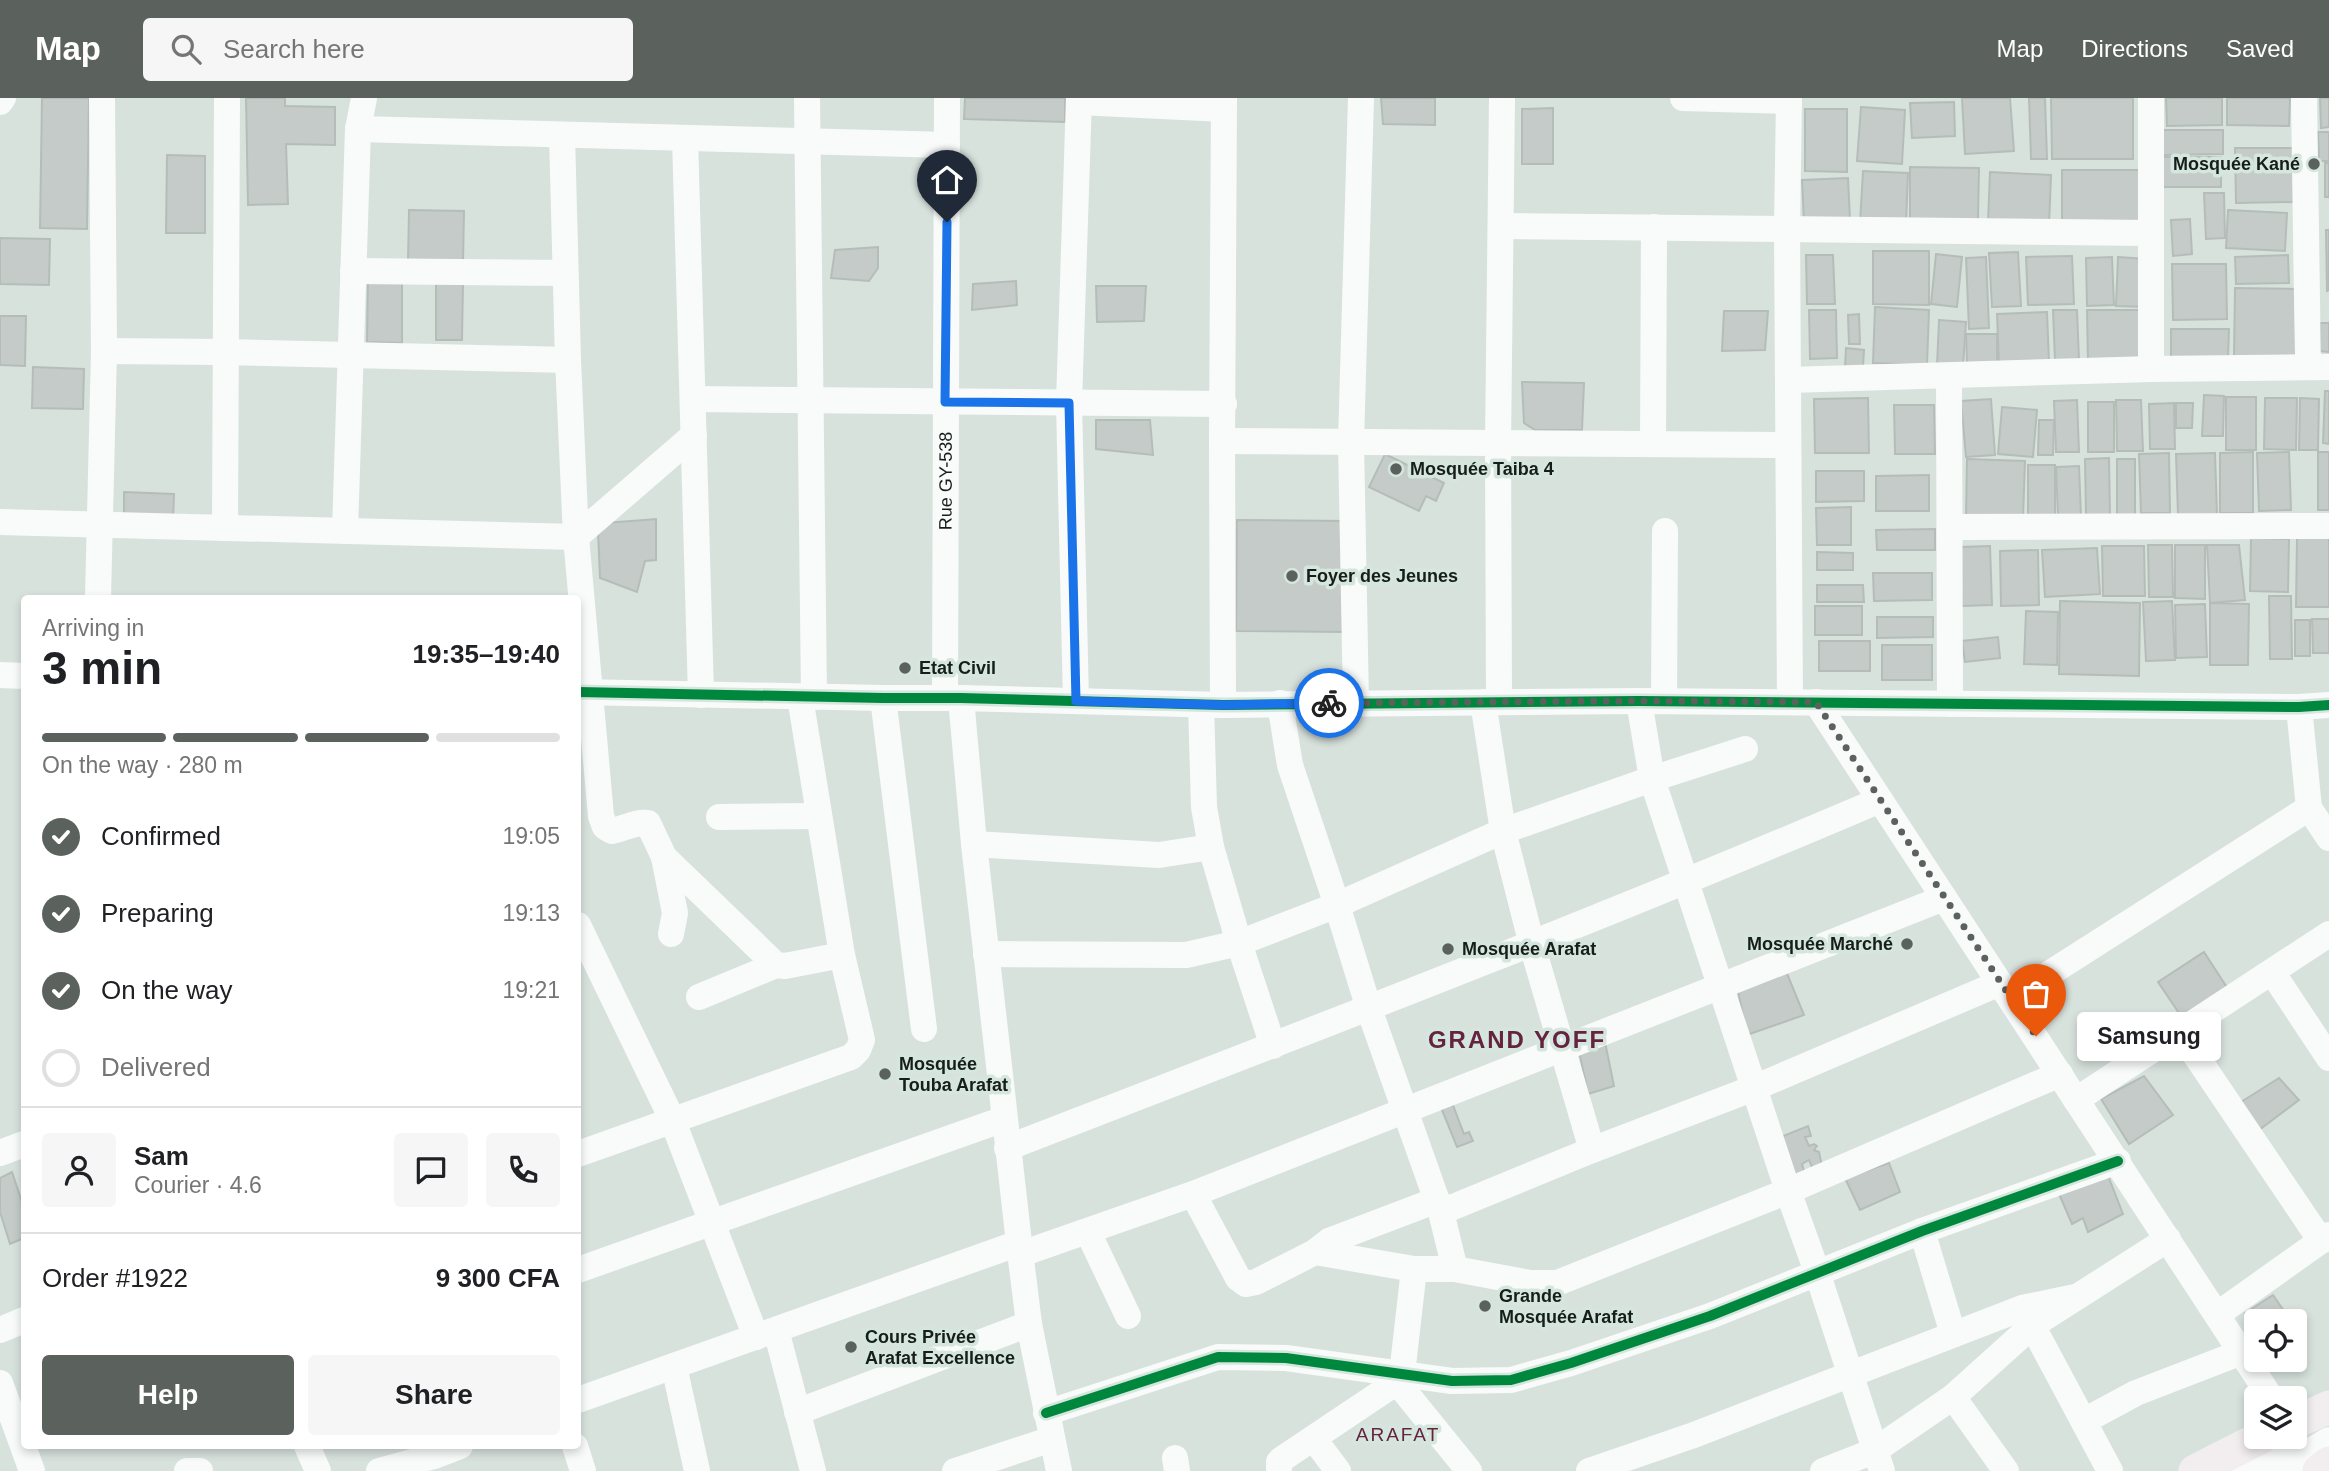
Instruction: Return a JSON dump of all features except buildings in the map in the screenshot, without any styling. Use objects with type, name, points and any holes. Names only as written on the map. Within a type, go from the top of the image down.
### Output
[{"type":"main road","points":[[2307,1417],[2329,1407]]},
{"type":"main road","points":[[2194,1471],[2244,1446]]},
{"type":"street","points":[[98,595],[104,351],[103,98]]},
{"type":"street","points":[[225,528],[224,352],[228,98]]},
{"type":"street","points":[[345,531],[358,130],[365,98]]},
{"type":"street","points":[[581,1153],[850,1057],[858,1050],[862,1040],[842,955],[818,816],[807,697],[811,400],[807,98]]},
{"type":"street","name":"Rue GY-538","points":[[947,98],[945,402],[953,698],[974,844],[1029,1324],[1059,1471]]},
{"type":"street","points":[[1356,703],[1351,442],[1361,98]]},
{"type":"street","points":[[1502,98],[1498,443],[1491,702],[1503,831],[1532,945],[1592,1150]]},
{"type":"street","points":[[1683,98],[1789,99],[1788,445],[1803,702],[1880,800],[2263,1386]]},
{"type":"street","points":[[2151,98],[2151,369]]},
{"type":"street","points":[[1789,380],[2151,369],[2319,367],[2304,98]]},
{"type":"street","points":[[1076,701],[1069,403],[1079,100],[1224,103],[1224,404],[1212,705],[1204,807],[1211,847],[1238,943],[1273,1045]]},
{"type":"street","points":[[358,130],[947,145]]},
{"type":"street","points":[[562,135],[568,360],[579,595]]},
{"type":"street","points":[[685,138],[701,695]]},
{"type":"street","points":[[1501,226],[2151,233]]},
{"type":"street","points":[[1653,444],[1654,227]]},
{"type":"street","points":[[353,271],[565,274]]},
{"type":"street","points":[[104,351],[568,360]]},
{"type":"street","points":[[1949,376],[1950,704]]},
{"type":"street","points":[[693,399],[1224,404]]},
{"type":"street","points":[[0,522],[576,537],[694,435]]},
{"type":"street","points":[[1222,440],[1788,445]]},
{"type":"street","points":[[1950,527],[2329,526]]},
{"type":"street","points":[[1665,531],[1652,701],[1652,779],[1878,1461]]},
{"type":"street","points":[[581,634],[584,692],[601,816],[605,827],[612,831],[644,821],[648,823],[664,857],[675,913],[671,933]]},
{"type":"street","points":[[0,675],[21,676]]},
{"type":"street","points":[[584,692],[1212,705],[1652,701],[2298,707],[2329,705]]},
{"type":"street","points":[[883,698],[925,1029]]},
{"type":"street","points":[[1280,704],[1290,765],[1369,1009],[1439,1206],[1455,1269]]},
{"type":"street","points":[[2298,707],[2309,807],[2328,834]]},
{"type":"street","points":[[986,954],[1186,955],[1238,943],[1337,905],[1503,831],[1745,749]]},
{"type":"street","points":[[1007,1148],[1532,945],[1880,800]]},
{"type":"street","points":[[1193,1194],[1238,1278],[1246,1284],[1256,1282],[1315,1252],[1329,1241],[1439,1206],[1592,1150],[2005,991],[2309,807]]},
{"type":"street","points":[[719,817],[818,816]]},
{"type":"street","points":[[974,844],[1159,855],[1211,847]]},
{"type":"street","points":[[664,857],[776,965]]},
{"type":"street","points":[[581,1399],[766,1334],[1020,1249],[1088,1232],[1193,1194],[1944,898]]},
{"type":"street","points":[[581,931],[672,1119],[712,1223],[766,1334],[797,1412],[813,1471]]},
{"type":"street","points":[[2076,1100],[2329,934]]},
{"type":"street","points":[[699,997],[776,965],[785,966],[842,955]]},
{"type":"street","points":[[2272,972],[2329,1058]]},
{"type":"street","points":[[2180,1032],[2325,1238],[2218,1314]]},
{"type":"street","points":[[1315,1252],[1414,1269],[1455,1269],[1530,1283],[1557,1283],[1788,1191],[2060,1074]]},
{"type":"street","points":[[581,1269],[1004,1119]]},
{"type":"street","points":[[0,1153],[21,1145]]},
{"type":"street","points":[[1046,1412],[1218,1357],[1286,1357],[1399,1378],[1511,1380],[1571,1363],[1710,1316],[1922,1231],[2118,1161]]},
{"type":"street","points":[[1922,1231],[1953,1334]]},
{"type":"street","points":[[1088,1232],[1128,1316]]},
{"type":"street","points":[[1589,1471],[1691,1436],[1953,1334],[2028,1316],[2075,1297],[2168,1239]]},
{"type":"street","points":[[1414,1269],[1399,1378],[1469,1471]]},
{"type":"street","points":[[1823,1471],[1878,1461],[1953,1397],[2028,1316]]},
{"type":"street","points":[[2028,1316],[2110,1471]]},
{"type":"street","points":[[0,1330],[21,1321]]},
{"type":"street","points":[[797,1412],[1029,1324]]},
{"type":"street","points":[[2084,1421],[2136,1392],[2242,1352]]},
{"type":"street","points":[[674,1366],[697,1471]]},
{"type":"street","points":[[1279,1471],[1279,1462],[1282,1459],[1399,1378]]},
{"type":"street","points":[[1953,1397],[2006,1471]]},
{"type":"street","points":[[8,1400],[21,1438]]},
{"type":"street","points":[[955,1471],[1052,1439]]},
{"type":"street","points":[[1314,1439],[1338,1471]]},
{"type":"street","points":[[2235,1471],[2256,1460],[2306,1461],[2329,1440]]},
{"type":"street","points":[[25,1449],[32,1471]]},
{"type":"street","points":[[308,1449],[318,1471]]},
{"type":"street","points":[[576,1449],[583,1471]]},
{"type":"street","points":[[379,1471],[431,1451]]},
{"type":"street","points":[[187,1471],[200,1471]]},
{"type":"cycle path","points":[[581,692],[1223,705],[1639,701],[2299,707],[2329,705]]},
{"type":"cycle path","points":[[1046,1413],[1218,1357],[1286,1358],[1452,1381],[1511,1380],[1571,1363],[1710,1316],[1922,1231],[2118,1161]]},
{"type":"way so far","points":[[1329,703],[1816,702],[2036,1036]]},
{"type":"place","name":"Mosquée Kané","points":[[2314,164]]},
{"type":"place","name":"Mosquée Taiba 4","points":[[1396,469]]},
{"type":"place","name":"Foyer des Jeunes","points":[[1292,576]]},
{"type":"place","name":"Etat Civil","points":[[905,668]]},
{"type":"place","name":"Mosquée Marché","points":[[1907,944]]},
{"type":"place","name":"Mosquée Arafat","points":[[1448,949]]},
{"type":"place","name":"Samsung","points":[[2036,1036]]},
{"type":"place","name":"Mosquée Touba Arafat","points":[[885,1074]]},
{"type":"place","name":"Grande Mosquée Arafat","points":[[1485,1306]]},
{"type":"place","name":"Cours Privée Arafat Excellence","points":[[851,1347]]},
{"type":"district","name":"GRAND YOFF","points":[[1517,1039]]},
{"type":"district","name":"ARAFAT","points":[[1398,1434]]},
{"type":"route","points":[[947,222],[945,402],[1069,403],[1076,701],[1223,705],[1329,703]]}]
